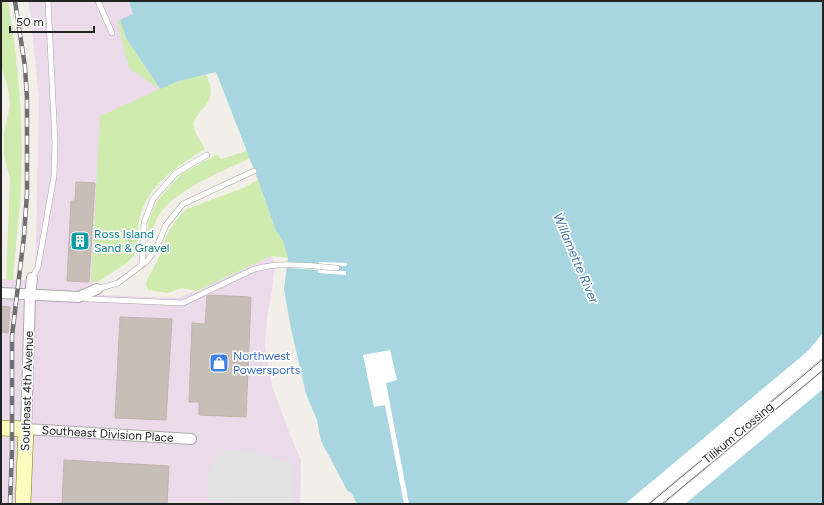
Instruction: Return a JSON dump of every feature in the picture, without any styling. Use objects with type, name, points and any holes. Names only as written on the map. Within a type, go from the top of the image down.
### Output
[{"type":"street","name":"Southeast 4th Avenue","points":[[22,504],[30,295],[32,278]]},
{"type":"street","points":[[1,293],[79,297],[97,289]]},
{"type":"street","name":"Southeast Division Place","points":[[1,428],[191,439]]},
{"type":"lane","points":[[32,278],[38,267],[54,176],[55,142],[48,1]]},
{"type":"lane","points":[[98,1],[112,33]]},
{"type":"lane","points":[[142,265],[144,223],[153,199],[176,173],[207,155]]},
{"type":"lane","points":[[97,289],[118,283],[147,261],[155,251],[166,225],[183,204],[254,171]]},
{"type":"lane","points":[[79,297],[89,299],[183,303],[263,266],[275,264],[337,268]]},
{"type":"lane","name":"Tilikum Crossing","points":[[652,504],[823,361]]},
{"type":"lane","name":"Tilikum Crossing","points":[[659,504],[823,367]]},
{"type":"shaded area","points":[[28,1],[129,1],[147,53],[127,60],[131,69],[160,89],[91,282],[98,283],[97,295],[179,298],[271,256],[275,262],[267,317],[265,346],[272,386],[301,460],[300,504],[1,504],[1,279],[34,281],[39,98]]},
{"type":"shaded area","points":[[241,449],[292,463],[293,504],[244,504],[209,499],[209,475],[221,450]]},
{"type":"green space","points":[[1,1],[8,1],[20,101],[22,151],[20,201],[13,280],[6,280],[10,179],[4,155],[4,133],[10,106],[8,88],[1,66]]},
{"type":"green space","points":[[117,20],[120,20],[126,38],[160,89],[130,69]]},
{"type":"green space","points":[[205,74],[210,85],[211,93],[209,100],[194,121],[194,127],[205,149],[181,165],[159,183],[147,199],[140,217],[136,249],[132,258],[124,265],[97,282],[91,282],[100,116],[179,81]]},
{"type":"green space","points":[[247,151],[250,158],[194,185],[168,204],[159,214],[154,226],[154,238],[152,240],[149,239],[148,222],[157,201],[181,174],[218,154],[221,159]]},
{"type":"green space","points":[[258,180],[276,231],[283,241],[288,258],[271,256],[196,291],[182,288],[168,293],[148,290],[146,285],[147,280],[163,250],[165,240],[170,229],[179,216],[187,209],[243,188]]},
{"type":"water","name":"Willamette River","points":[[129,1],[823,1],[823,504],[357,504],[352,494],[347,490],[321,441],[317,420],[306,394],[290,324],[284,289],[288,258],[283,241],[276,231],[216,72],[179,81],[160,89],[126,38],[120,20],[133,14]]},
{"type":"pier","points":[[275,262],[318,264],[319,262],[347,263],[346,266],[337,266],[337,271],[346,271],[346,275],[318,273],[318,270],[275,267]]},
{"type":"pier","points":[[823,333],[823,389],[685,504],[625,504],[808,351]]},
{"type":"pier","points":[[390,350],[397,380],[386,383],[409,504],[404,504],[385,405],[374,407],[363,355]]},
{"type":"building","name":"Ross Island Sand & Gravel","points":[[76,182],[95,183],[89,282],[67,281],[71,201],[75,201]]},
{"type":"building","name":"Northwest Powersports","points":[[207,296],[251,297],[246,417],[199,415],[199,402],[189,402],[192,323],[205,324]]},
{"type":"building","points":[[1,306],[10,307],[8,333],[1,332]]},
{"type":"building","points":[[120,317],[172,319],[166,420],[115,418]]},
{"type":"building","points":[[64,460],[169,466],[167,504],[62,504]]},
{"type":"tram line","points":[[649,504],[823,359]]},
{"type":"tram line","points":[[662,504],[823,370]]},
{"type":"railway","points":[[10,504],[12,449],[12,336],[24,236],[27,193],[27,98],[25,67],[15,1]]},
{"type":"place","name":"Ross Island Sand & Gravel","points":[[80,241]]},
{"type":"place","name":"Northwest Powersports","points":[[219,363]]}]
